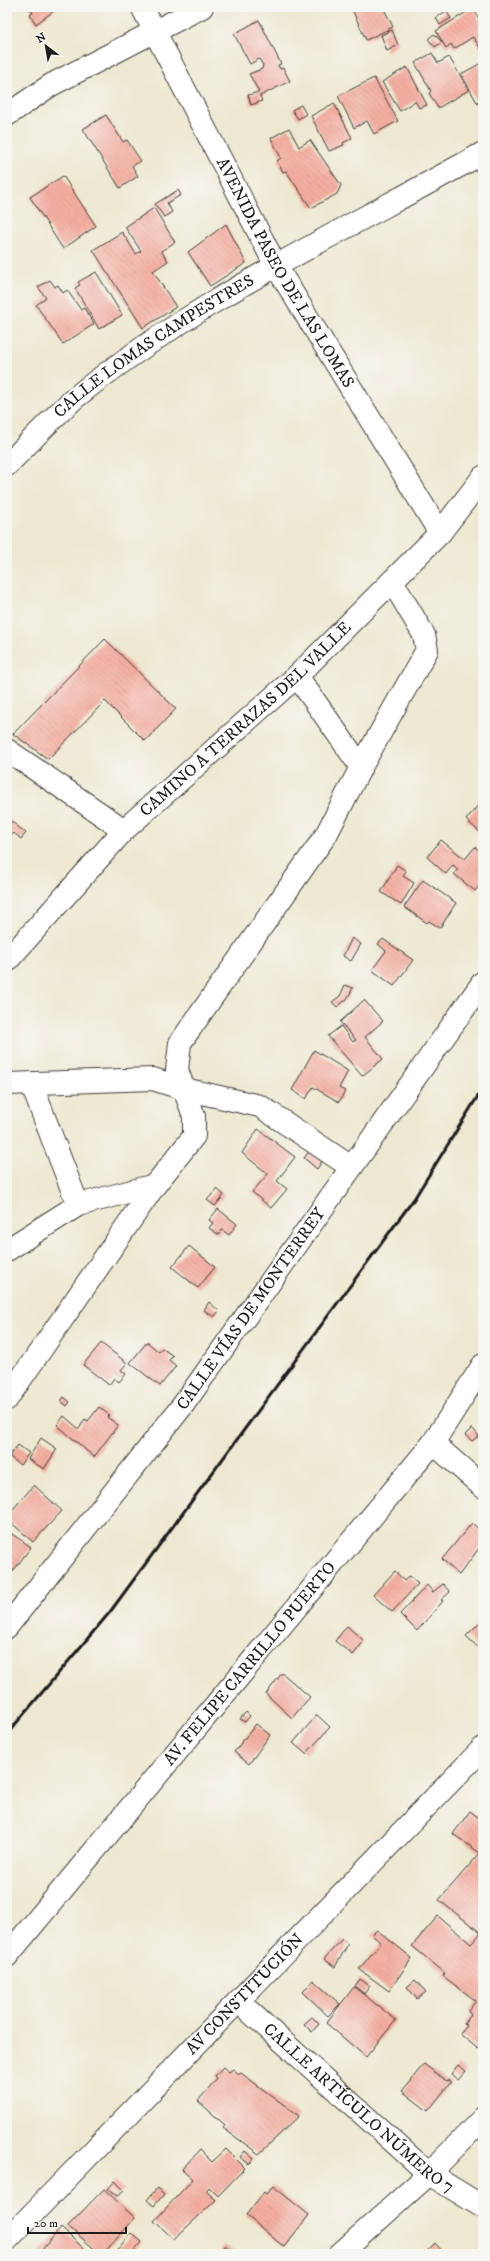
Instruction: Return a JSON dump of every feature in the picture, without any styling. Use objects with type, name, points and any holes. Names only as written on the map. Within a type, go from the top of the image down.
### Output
[{"type":"street","name":"AVENIDA PASEO DE LAS LOMAS","points":[[142,7],[276,266],[440,533]]},
{"type":"street","points":[[7,115],[50,85],[202,7]]},
{"type":"street","name":"CALLE LOMAS CAMPESTRES","points":[[7,465],[76,398],[146,346],[276,266],[483,153]]},
{"type":"street","name":"CAMINO A TERRAZAS DEL VALLE","points":[[7,961],[124,830],[297,676],[440,533],[483,477]]},
{"type":"street","points":[[7,1400],[155,1185],[194,1136],[194,1116],[178,1070],[180,1043],[326,835],[361,767],[427,650],[424,635],[392,581]]},
{"type":"street","points":[[297,676],[361,767]]},
{"type":"street","points":[[7,750],[124,830]]},
{"type":"street","name":"CALLE VÍAS DE MONTERREY","points":[[7,1627],[183,1405],[483,982]]},
{"type":"street","points":[[7,1084],[153,1079],[184,1089],[260,1106],[351,1167]]},
{"type":"street","points":[[31,1083],[78,1205]]},
{"type":"street","points":[[7,1250],[78,1205],[155,1185]]},
{"type":"street","name":"AV. FELIPE CARRILLO PUERTO","points":[[7,1956],[433,1443],[483,1365]]},
{"type":"street","points":[[433,1443],[483,1487]]},
{"type":"street","name":"AV CONSTITUCIÓN","points":[[7,2240],[239,2002],[483,1748]]},
{"type":"street","name":"CALLE ARTÍCULO NÚMERO 7","points":[[239,2002],[429,2174],[483,2207]]},
{"type":"street","points":[[340,2254],[429,2174],[483,2118]]},
{"type":"building","points":[[29,7],[59,7],[36,24],[30,15],[33,13]]},
{"type":"building","points":[[351,7],[383,7],[393,27],[366,40]]},
{"type":"building","points":[[473,8],[483,26],[483,48],[481,49],[473,37],[454,49],[451,44],[446,48],[436,31]]},
{"type":"building","points":[[446,11],[451,18],[440,25],[436,18]]},
{"type":"building","points":[[259,20],[281,64],[278,65],[280,69],[283,68],[290,81],[260,96],[262,101],[251,105],[248,95],[259,92],[249,74],[262,69],[263,65],[259,59],[250,64],[234,34]]},
{"type":"building","points":[[392,30],[398,45],[387,51],[381,35]]},
{"type":"building","points":[[434,34],[442,42],[435,47],[428,39]]},
{"type":"building","points":[[432,53],[438,63],[449,57],[469,90],[438,108],[429,93],[431,91],[415,63]]},
{"type":"building","points":[[483,62],[483,101],[478,104],[461,74]]},
{"type":"building","points":[[407,67],[427,105],[419,108],[415,101],[400,111],[382,82]]},
{"type":"building","points":[[374,78],[398,121],[374,134],[367,121],[354,128],[338,96]]},
{"type":"building","points":[[334,103],[352,138],[343,143],[344,145],[329,151],[311,116]]},
{"type":"building","points":[[301,105],[306,114],[298,119],[292,110]]},
{"type":"building","points":[[106,115],[123,142],[127,140],[141,161],[132,166],[138,176],[120,188],[83,129]]},
{"type":"building","points":[[289,128],[299,147],[310,140],[341,185],[337,194],[311,208],[286,171],[283,172],[277,161],[281,158],[271,138]]},
{"type":"building","points":[[63,176],[96,226],[63,249],[30,197]]},
{"type":"building","points":[[178,190],[181,195],[167,203],[172,212],[164,217],[155,204]]},
{"type":"building","points":[[154,208],[175,242],[161,251],[168,261],[153,271],[176,307],[143,328],[93,250],[122,232],[136,254],[141,251],[125,227]]},
{"type":"building","points":[[226,224],[246,263],[210,286],[188,252]]},
{"type":"building","points":[[96,272],[122,315],[99,329],[75,288],[80,285],[78,282]]},
{"type":"building","points":[[50,280],[55,287],[58,285],[63,293],[67,290],[81,310],[84,308],[94,324],[63,344],[36,305],[46,298],[38,287]]},
{"type":"building","points":[[105,639],[176,709],[145,741],[105,701],[48,759],[13,734]]},
{"type":"building","points":[[483,799],[483,835],[466,820]]},
{"type":"building","points":[[7,818],[26,833],[21,839],[14,833],[11,836],[7,833]]},
{"type":"building","points":[[441,840],[465,859],[475,847],[483,854],[483,881],[475,891],[454,874],[458,869],[453,865],[446,874],[427,857]]},
{"type":"building","points":[[397,865],[406,871],[403,876],[414,883],[401,905],[381,892]]},
{"type":"building","points":[[423,880],[456,903],[440,928],[429,921],[427,923],[404,907]]},
{"type":"building","points":[[352,938],[361,944],[351,961],[343,956]]},
{"type":"building","points":[[383,939],[413,960],[394,986],[372,970],[386,951],[378,944]]},
{"type":"building","points":[[345,985],[353,988],[347,999],[337,1007],[332,1002],[340,996]]},
{"type":"building","points":[[364,1000],[383,1021],[365,1037],[383,1059],[362,1076],[328,1036],[341,1026],[353,1042],[356,1040],[340,1022]]},
{"type":"building","points":[[314,1050],[348,1071],[339,1088],[345,1091],[339,1102],[313,1087],[306,1099],[292,1090]]},
{"type":"building","points":[[258,1129],[295,1157],[277,1181],[287,1189],[271,1208],[252,1192],[268,1174],[242,1153]]},
{"type":"building","points":[[313,1147],[325,1157],[317,1169],[304,1158]]},
{"type":"building","points":[[217,1189],[224,1195],[215,1206],[207,1200]]},
{"type":"building","points":[[218,1209],[237,1224],[229,1235],[222,1230],[219,1235],[209,1228],[213,1223],[209,1220]]},
{"type":"building","points":[[189,1246],[215,1267],[198,1288],[172,1267]]},
{"type":"building","points":[[209,1302],[219,1311],[214,1317],[204,1310]]},
{"type":"building","points":[[147,1342],[159,1352],[162,1348],[173,1356],[169,1360],[176,1366],[160,1386],[130,1363]]},
{"type":"building","points":[[101,1343],[127,1363],[121,1370],[126,1374],[119,1382],[114,1378],[109,1385],[83,1365]]},
{"type":"building","points":[[64,1397],[70,1402],[67,1406],[61,1401]]},
{"type":"building","points":[[99,1407],[109,1415],[107,1417],[118,1425],[94,1457],[57,1425],[64,1416],[79,1429],[85,1419],[88,1421]]},
{"type":"building","points":[[472,1428],[479,1436],[472,1441],[465,1435]]},
{"type":"building","points":[[41,1438],[57,1449],[44,1469],[28,1459]]},
{"type":"building","points":[[18,1445],[29,1453],[20,1465],[9,1456]]},
{"type":"building","points":[[34,1485],[62,1511],[33,1542],[7,1519],[7,1516]]},
{"type":"building","points":[[472,1523],[483,1533],[483,1543],[459,1575],[442,1559]]},
{"type":"building","points":[[9,1532],[31,1547],[11,1574],[7,1571],[7,1535]]},
{"type":"building","points":[[395,1571],[404,1581],[409,1576],[418,1584],[392,1612],[373,1595]]},
{"type":"building","points":[[443,1584],[450,1592],[441,1600],[443,1601],[417,1631],[400,1614],[427,1585],[433,1592]]},
{"type":"building","points":[[483,1619],[483,1652],[466,1636]]},
{"type":"building","points":[[347,1626],[364,1641],[353,1655],[335,1641]]},
{"type":"building","points":[[282,1673],[310,1697],[292,1718],[266,1694]]},
{"type":"building","points":[[246,1712],[250,1716],[245,1722],[240,1719]]},
{"type":"building","points":[[317,1715],[330,1727],[306,1754],[293,1743]]},
{"type":"building","points":[[256,1724],[270,1735],[249,1764],[234,1752]]},
{"type":"building","points":[[470,1811],[483,1821],[483,2043],[478,2049],[460,2034],[467,2026],[464,2024],[471,2015],[468,2011],[476,2001],[443,1976],[445,1973],[412,1946],[438,1916],[471,1944],[481,1933],[439,1900],[480,1853],[453,1834]]},
{"type":"building","points":[[377,1930],[412,1958],[389,1991],[359,1969],[381,1943],[372,1935]]},
{"type":"building","points":[[342,1939],[348,1944],[335,1967],[324,1959]]},
{"type":"building","points":[[360,1979],[370,1986],[364,1994],[355,1986]]},
{"type":"building","points":[[313,1980],[340,2004],[328,2016],[303,1992]]},
{"type":"building","points":[[415,1980],[426,1992],[417,1999],[407,1987]]},
{"type":"building","points":[[354,1987],[396,2020],[366,2057],[326,2023]]},
{"type":"building","points":[[312,2017],[319,2024],[312,2032],[304,2024]]},
{"type":"building","points":[[424,2064],[446,2081],[451,2082],[428,2111],[402,2091]]},
{"type":"building","points":[[458,2065],[466,2071],[458,2080],[451,2074]]},
{"type":"building","points":[[223,2067],[229,2072],[233,2069],[239,2074],[241,2073],[299,2116],[259,2154],[223,2128],[225,2125],[198,2101],[217,2078],[215,2076]]},
{"type":"building","points":[[226,2149],[245,2168],[218,2196],[209,2187],[206,2191],[216,2200],[174,2239],[154,2221],[193,2179],[182,2169],[200,2150],[212,2162]]},
{"type":"building","points":[[245,2151],[254,2159],[249,2164],[240,2157]]},
{"type":"building","points":[[115,2181],[124,2190],[117,2196],[108,2189]]},
{"type":"building","points":[[273,2186],[309,2215],[284,2247],[246,2215],[264,2192],[266,2194]]},
{"type":"building","points":[[157,2188],[164,2194],[154,2206],[147,2200]]},
{"type":"building","points":[[104,2189],[135,2218],[103,2254],[100,2254],[68,2226]]},
{"type":"building","points":[[61,2228],[90,2254],[38,2254]]},
{"type":"building","points":[[131,2233],[142,2242],[132,2254],[122,2254],[117,2250]]},
{"type":"building","points":[[435,2243],[445,2254],[424,2254]]},
{"type":"building","points":[[224,2245],[238,2254],[219,2254]]},
{"type":"railway","points":[[7,1734],[110,1612],[414,1199],[483,1088]]}]
